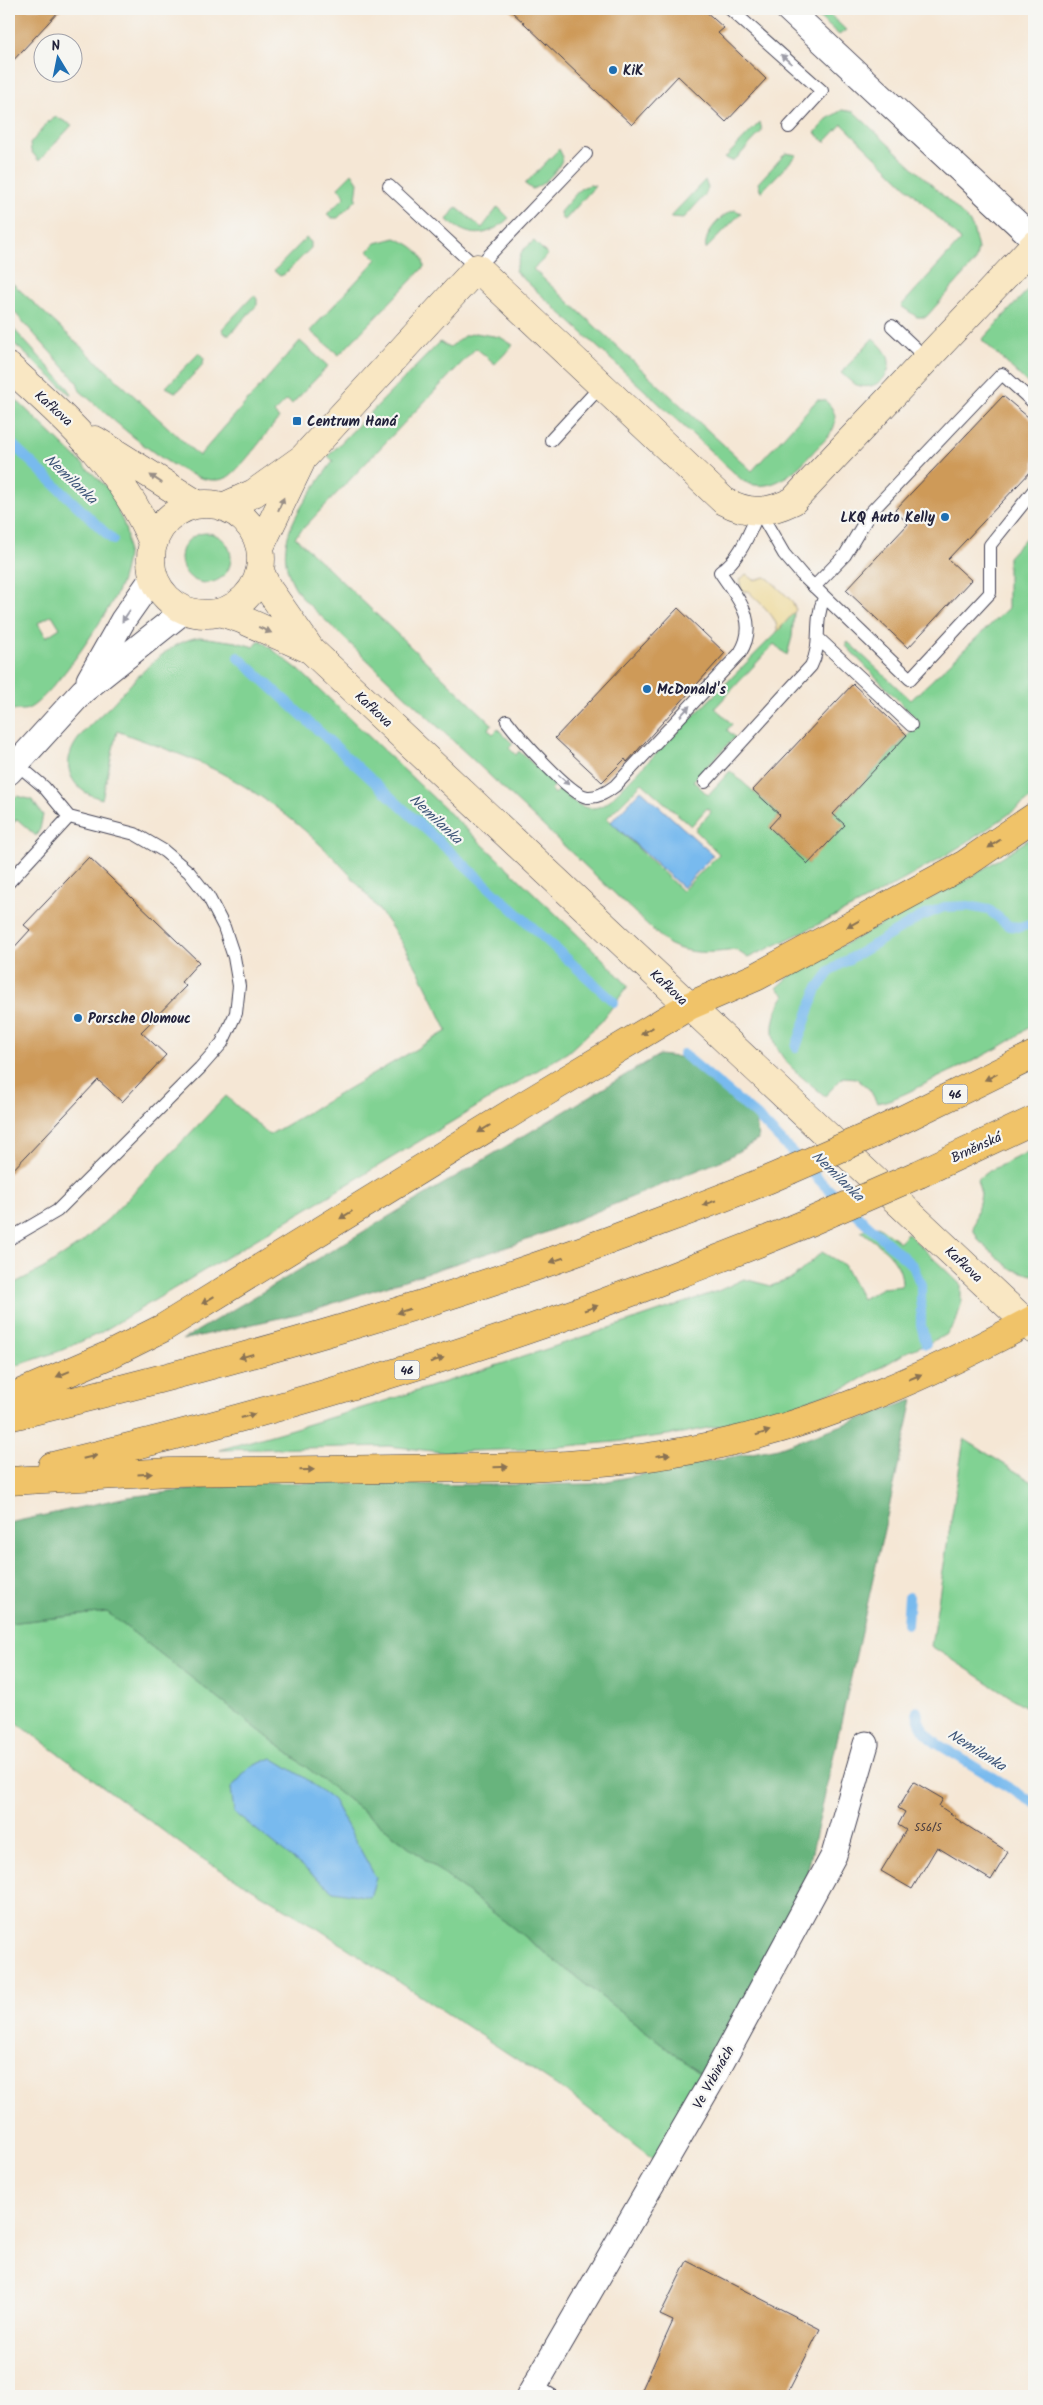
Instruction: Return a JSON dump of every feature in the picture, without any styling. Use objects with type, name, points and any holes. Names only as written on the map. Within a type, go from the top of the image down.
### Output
[{"type":"main road","points":[[9,1398],[110,1356],[163,1328],[526,1104],[689,1006],[756,977],[965,864],[1034,817]]},
{"type":"main road","name":"46","points":[[9,1416],[236,1359],[429,1303],[574,1255],[788,1171],[875,1133],[1034,1055]]},
{"type":"main road","name":"Brněnská","points":[[9,1476],[238,1419],[371,1381],[478,1347],[602,1304],[794,1229],[919,1174],[1034,1120]]},
{"type":"main road","points":[[9,1481],[170,1472],[528,1467],[589,1463],[675,1453],[752,1436],[852,1404],[936,1369],[1032,1324]]},
{"type":"street","points":[[788,9],[1034,239]]},
{"type":"street","points":[[210,506],[254,493],[303,458],[477,268],[724,501],[741,510],[760,511],[778,508],[793,500],[1034,245]]},
{"type":"street","name":"Kafkova","points":[[9,367],[76,428],[135,503],[153,543]]},
{"type":"street","name":"Kafkova","points":[[76,428],[210,506],[238,514],[250,525],[267,587],[311,650],[689,1006],[1032,1324]]},
{"type":"street","points":[[220,612],[233,606],[245,597],[254,586],[260,559],[303,458]]},
{"type":"street","name":"Kafkova","points":[[210,506],[182,510],[169,518],[159,530],[153,543],[151,563],[154,576],[166,596],[185,610],[206,614],[220,612],[311,650]]},
{"type":"street","points":[[83,691],[123,620],[154,576]]},
{"type":"street","points":[[11,762],[83,691],[185,610]]},
{"type":"street","name":"Ve Vrbinách","points":[[539,2392],[712,2082],[834,1855],[866,1744]]},
{"type":"lane","points":[[730,9],[822,91],[789,127]]},
{"type":"lane","points":[[389,186],[477,268],[586,154]]},
{"type":"lane","points":[[892,326],[927,358]]},
{"type":"lane","points":[[814,587],[845,555],[870,513],[1002,374],[1034,403]]},
{"type":"lane","points":[[551,440],[601,386]]},
{"type":"lane","points":[[760,511],[784,554],[824,598],[910,679],[990,592],[990,545],[1034,490]]},
{"type":"lane","points":[[507,721],[524,743],[578,794],[594,797],[608,792],[734,660],[745,645],[749,630],[744,612],[720,572],[733,560],[744,544],[760,511]]},
{"type":"lane","points":[[705,782],[811,666],[818,649],[818,612],[824,598]]},
{"type":"lane","points":[[818,638],[911,725]]},
{"type":"lane","points":[[9,1239],[57,1211],[200,1068],[222,1043],[236,1013],[239,986],[232,950],[224,927],[208,896],[189,872],[164,851],[134,834],[70,817],[44,787],[11,762]]},
{"type":"lane","points":[[9,882],[70,817]]},
{"type":"green space","points":[[810,9],[824,9],[846,30],[839,35]]},
{"type":"green space","points":[[842,110],[854,112],[951,203],[968,220],[973,228],[978,249],[975,262],[926,317],[917,317],[901,306],[961,240],[842,124],[825,142],[815,133],[827,119]]},
{"type":"green space","points":[[56,117],[72,125],[39,161],[31,151],[30,144],[48,122]]},
{"type":"green space","points":[[760,122],[762,131],[737,158],[732,161],[725,158]]},
{"type":"green space","points":[[559,149],[563,157],[558,167],[550,176],[532,189],[525,184]]},
{"type":"green space","points":[[786,153],[797,155],[761,192],[758,183]]},
{"type":"green space","points":[[352,173],[358,182],[356,200],[338,218],[332,218],[327,214],[345,197],[338,187]]},
{"type":"green space","points":[[705,180],[708,188],[705,195],[684,218],[670,217]]},
{"type":"green space","points":[[590,185],[595,186],[565,220],[561,218],[560,212],[581,188]]},
{"type":"green space","points":[[456,207],[482,228],[498,207],[509,218],[501,225],[486,232],[471,233],[463,231],[447,220]]},
{"type":"green space","points":[[735,210],[741,213],[706,249],[707,237],[714,225],[724,216]]},
{"type":"green space","points":[[306,238],[311,242],[311,248],[285,274],[280,276],[274,271]]},
{"type":"green space","points":[[395,238],[410,245],[418,252],[424,267],[339,355],[310,331],[377,259],[368,251],[376,243]]},
{"type":"green space","points":[[534,241],[548,255],[533,269],[752,471],[817,400],[824,400],[829,404],[835,415],[835,423],[830,435],[792,473],[783,479],[764,485],[754,485],[743,481],[515,271],[522,251]]},
{"type":"green space","points":[[9,280],[199,456],[300,341],[328,366],[292,404],[287,400],[274,413],[279,418],[232,474],[226,478],[210,480],[170,464],[128,433],[80,391],[77,382],[9,306]]},
{"type":"green space","points":[[1034,283],[1034,389],[982,340]]},
{"type":"green space","points":[[254,295],[257,299],[257,305],[230,334],[225,334],[222,329]]},
{"type":"green space","points":[[9,324],[69,389],[72,396],[9,339]]},
{"type":"green space","points":[[475,333],[500,337],[513,345],[495,364],[476,348],[295,537],[492,724],[488,729],[493,734],[498,729],[513,744],[509,748],[516,755],[519,751],[556,785],[551,789],[555,794],[560,789],[576,803],[587,808],[607,803],[777,632],[794,612],[792,637],[787,655],[774,644],[715,708],[732,724],[727,730],[735,737],[693,781],[708,795],[730,771],[780,815],[769,827],[808,864],[833,814],[920,723],[845,645],[848,642],[911,700],[1008,608],[1008,557],[1034,529],[1034,796],[1001,820],[931,864],[859,904],[748,958],[736,950],[693,952],[668,944],[306,602],[293,583],[286,564],[286,547],[290,529],[298,512],[333,461],[328,456],[440,342],[449,348],[464,336]],"holes":[[[642,783],[691,826],[707,808],[711,812],[695,830],[719,854],[682,891],[607,818]]]},
{"type":"green space","points":[[873,338],[887,354],[888,370],[882,380],[876,384],[864,387],[857,385],[841,373]]},
{"type":"green space","points":[[199,353],[204,358],[203,364],[179,390],[175,392],[166,387]]},
{"type":"green space","points":[[9,393],[120,500],[124,507],[118,513],[127,538],[127,556],[121,583],[106,612],[66,671],[39,701],[28,709],[9,709]],"holes":[[[52,615],[60,628],[46,637],[38,623]]]},
{"type":"green space","points":[[206,533],[224,540],[231,558],[224,576],[206,583],[188,576],[181,558],[188,540]]},
{"type":"green space","points":[[200,637],[236,642],[254,647],[260,640],[299,670],[602,958],[628,986],[601,1022],[568,1052],[100,1333],[60,1351],[9,1368],[9,1286],[44,1268],[80,1244],[108,1219],[226,1096],[269,1135],[447,1031],[411,957],[378,908],[335,859],[312,837],[260,796],[233,779],[205,765],[117,731],[102,799],[85,792],[72,778],[69,767],[70,756],[80,736],[88,727],[164,653],[188,640]]},
{"type":"green space","points":[[18,796],[32,800],[43,815],[40,829],[36,836],[17,819],[9,828],[9,799]]},
{"type":"green space","points":[[1034,836],[1034,1023],[988,1054],[893,1099],[877,1103],[870,1090],[856,1078],[843,1077],[825,1096],[789,1065],[780,1053],[775,1041],[773,1028],[776,1012],[785,995],[777,988],[798,969],[971,877]]},
{"type":"green space","points":[[659,1055],[688,1058],[756,1115],[758,1140],[725,1159],[522,1242],[306,1312],[182,1340]]},
{"type":"green space","points":[[1034,1149],[1034,1274],[1032,1275],[1011,1269],[979,1241],[973,1229],[981,1194],[977,1180],[987,1172]]},
{"type":"green space","points":[[878,1226],[900,1242],[907,1233],[961,1285],[961,1304],[956,1322],[946,1335],[907,1352],[847,1387],[759,1418],[682,1433],[615,1442],[533,1449],[440,1452],[389,1446],[219,1450],[470,1374],[718,1291],[744,1279],[771,1286],[793,1278],[822,1252],[844,1265],[862,1299],[882,1288],[902,1286],[899,1268],[889,1254],[861,1231]]},
{"type":"green space","points":[[913,1400],[806,1879],[711,2082],[107,1612],[9,1623],[9,1523],[127,1497],[256,1482],[487,1485],[592,1484],[778,1448]]},
{"type":"green space","points":[[964,1439],[1034,1483],[1034,1712],[931,1646]]},
{"type":"green space","points":[[107,1612],[711,2082],[656,2161],[568,2093],[317,1928],[193,1853],[9,1717],[9,1623]]},
{"type":"sand","points":[[746,574],[754,580],[765,577],[769,579],[792,601],[796,610],[777,632],[775,621],[767,610],[748,591],[741,592],[740,580]]},
{"type":"water","points":[[641,790],[713,855],[683,888],[611,822]]},
{"type":"water","points":[[272,1758],[305,1778],[333,1800],[376,1878],[370,1897],[333,1891],[234,1812],[231,1788],[250,1767]]},
{"type":"building","points":[[9,9],[61,9],[40,32],[32,32],[32,40],[9,65]]},
{"type":"building","points":[[509,9],[703,9],[724,28],[718,33],[766,79],[726,122],[678,76],[632,125]]},
{"type":"building","name":"LKQ Auto Kelly","points":[[1003,396],[1034,422],[1034,468],[948,559],[971,580],[908,648],[846,590],[908,524],[895,510]]},
{"type":"building","name":"McDonald's","points":[[678,608],[725,653],[627,762],[625,759],[602,782],[555,738]]},
{"type":"building","points":[[853,684],[907,735],[833,814],[845,825],[808,864],[769,827],[780,815],[753,790]]},
{"type":"building","name":"Porsche Olomouc","points":[[89,857],[199,962],[181,982],[186,986],[141,1032],[166,1055],[122,1102],[98,1080],[9,1174],[9,953],[30,930],[24,925]]},
{"type":"building","points":[[914,1782],[943,1799],[939,1806],[955,1818],[1008,1852],[991,1880],[937,1847],[912,1889],[881,1871],[906,1830],[898,1825],[905,1812],[898,1808]]},
{"type":"building","points":[[687,2261],[820,2329],[786,2396],[639,2396],[673,2321],[660,2315]]},
{"type":"waterway","name":"Nemilanka","points":[[9,441],[113,540]]},
{"type":"waterway","name":"Nemilanka","points":[[238,657],[614,1002]]},
{"type":"waterway","points":[[796,1047],[817,989],[831,970],[920,917],[944,907],[968,906],[989,910],[1009,926],[1020,927],[1034,923]]},
{"type":"waterway","name":"Nemilanka","points":[[683,1054],[756,1115],[825,1186],[913,1266],[921,1285],[921,1325],[926,1344]]},
{"type":"waterway","name":"Nemilanka","points":[[907,1624],[909,1597]]},
{"type":"waterway","name":"Nemilanka","points":[[917,1711],[923,1729],[936,1743],[1034,1803]]},
{"type":"place","name":"KiK","points":[[613,70]]},
{"type":"place","name":"Centrum Haná","points":[[297,421]]},
{"type":"place","name":"LKQ Auto Kelly","points":[[945,517]]},
{"type":"place","name":"McDonald's","points":[[647,689]]},
{"type":"place","name":"Porsche Olomouc","points":[[78,1018]]}]
